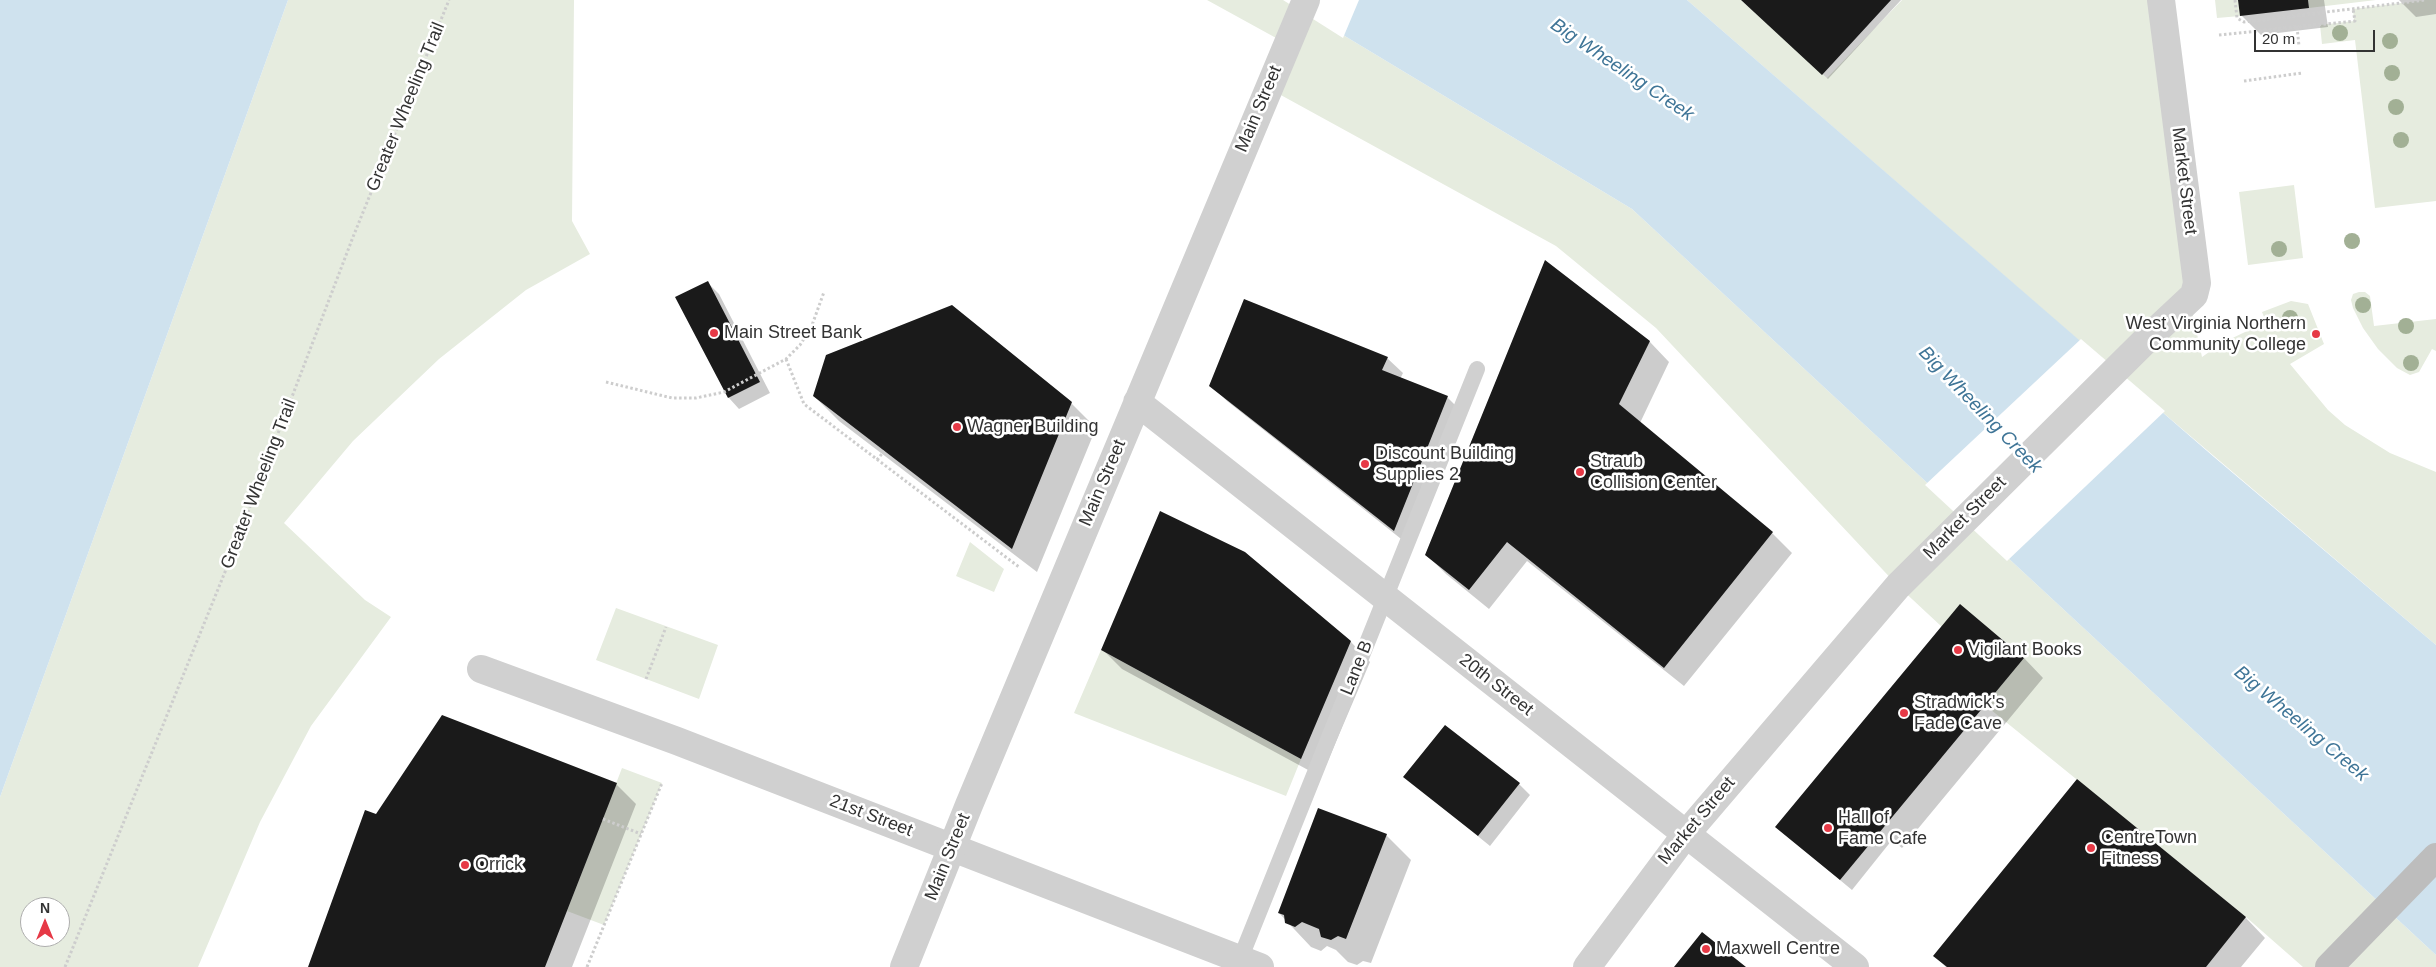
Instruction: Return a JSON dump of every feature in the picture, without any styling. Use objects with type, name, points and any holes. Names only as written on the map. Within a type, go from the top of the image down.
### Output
[{"type":"main road","points":[[2329,967],[2436,857]]},
{"type":"street","name":"Main Street","points":[[904,967],[1137,402],[1306,0]]},
{"type":"street","name":"Market Street","points":[[1587,967],[1686,834],[1898,586],[2148,338],[2190,301],[2194,295],[2197,282],[2161,0]]},
{"type":"street","name":"20th Street","points":[[1137,402],[1855,967]]},
{"type":"street","name":"21st Street","points":[[481,669],[686,744],[1245,964]]},
{"type":"lane","name":"Lane B","points":[[1245,964],[1385,598],[1477,369]]},
{"type":"path","name":"Greater Wheeling Trail","points":[[64,967],[227,567],[354,237],[449,0]]},
{"type":"path","points":[[2235,0],[2237,18],[2244,22],[2425,0]]},
{"type":"path","points":[[2219,36],[2354,21],[2354,9]]},
{"type":"path","points":[[2296,27],[2299,46]]},
{"type":"path","points":[[2244,81],[2302,73]]},
{"type":"path","points":[[606,382],[672,398],[696,398],[724,392],[786,359],[811,328],[824,292]]},
{"type":"path","points":[[786,359],[804,404],[1019,567]]},
{"type":"path","points":[[877,460],[884,451]]},
{"type":"path","points":[[646,679],[666,627]]},
{"type":"path","points":[[587,967],[662,783]]},
{"type":"path","points":[[603,819],[641,834]]},
{"type":"shaded area","points":[[288,0],[574,0],[572,221],[590,254],[526,290],[439,359],[353,441],[284,523],[365,600],[391,617],[311,726],[260,822],[198,967],[0,967],[0,797]]},
{"type":"shaded area","points":[[1207,0],[1285,0],[1632,209],[2436,955],[2436,967],[2303,967],[2246,917],[1985,705],[2024,657],[1960,605],[1942,627],[1898,586],[1656,328],[1556,246],[1268,88],[1287,44]]},
{"type":"shaded area","points":[[1687,0],[1741,0],[1827,78],[1902,0],[2161,0],[2190,301],[2202,357],[2222,343],[2266,322],[2262,312],[2291,301],[2308,304],[2324,344],[2290,364],[2328,410],[2345,425],[2390,453],[2436,472],[2436,645],[2114,371]]},
{"type":"shaded area","points":[[2215,0],[2238,0],[2240,16],[2217,18]]},
{"type":"shaded area","points":[[2308,0],[2376,0],[2309,8]]},
{"type":"shaded area","points":[[2436,0],[2436,201],[2375,208],[2355,40],[2322,44],[2320,25],[2354,21],[2353,9]]},
{"type":"shaded area","points":[[2294,185],[2303,258],[2248,265],[2239,192]]},
{"type":"shaded area","points":[[2365,292],[2370,296],[2374,326],[2436,319],[2436,351],[2432,349],[2419,372],[2410,375],[2397,368],[2378,349],[2363,328],[2353,308],[2351,300],[2353,294]]},
{"type":"shaded area","points":[[970,542],[1004,569],[994,592],[956,576]]},
{"type":"shaded area","points":[[616,608],[718,645],[699,699],[596,660]]},
{"type":"shaded area","points":[[1101,650],[1301,759],[1286,796],[1074,713]]},
{"type":"shaded area","points":[[622,768],[662,783],[604,925],[567,911]]},
{"type":"water","points":[[0,0],[288,0],[0,797]]},
{"type":"water","name":"Big Wheeling Creek","points":[[1285,0],[1687,0],[2214,457],[2436,645],[2436,955],[1632,209]]},
{"type":"pier","points":[[1283,0],[1359,0],[1343,38]]},
{"type":"pier","points":[[2081,339],[2165,411],[2007,561],[1925,485]]},
{"type":"building","points":[[1741,0],[1891,0],[1822,75]]},
{"type":"building","points":[[2238,0],[2308,0],[2309,8],[2240,16]]},
{"type":"building","name":"Straub Collision Center","points":[[1545,260],[1650,341],[1619,404],[1773,532],[1664,668],[1507,542],[1469,590],[1425,555]]},
{"type":"building","name":"Main Street Bank","points":[[708,281],[760,382],[728,398],[675,297]]},
{"type":"building","name":"Discount Building Supplies 2","points":[[1244,299],[1388,357],[1382,370],[1448,396],[1394,531],[1209,386]]},
{"type":"building","name":"Wagner Building","points":[[952,305],[1072,402],[1012,549],[813,396],[826,355]]},
{"type":"building","points":[[1160,511],[1245,552],[1351,641],[1301,759],[1101,650]]},
{"type":"building","points":[[1960,604],[2024,658],[1840,880],[1775,827]]},
{"type":"building","name":"Orrick","points":[[442,715],[617,783],[545,967],[308,967],[365,810],[376,814]]},
{"type":"building","points":[[1445,725],[1520,783],[1478,836],[1403,777]]},
{"type":"building","name":"CentreTown Fitness","points":[[2077,779],[2246,917],[2206,967],[1947,967],[1933,956]]},
{"type":"building","points":[[1318,808],[1387,834],[1346,939],[1338,936],[1331,940],[1321,937],[1319,929],[1302,922],[1295,927],[1285,923],[1284,915],[1278,913]]},
{"type":"building","name":"Maxwell Centre","points":[[1702,932],[1746,967],[1674,967]]},
{"type":"place","name":"Main Street Bank","points":[[714,333]]},
{"type":"place","name":"West Virginia Northern Community College","points":[[2316,334]]},
{"type":"place","name":"Wagner Building","points":[[957,427]]},
{"type":"place","name":"Discount Building Supplies 2","points":[[1365,464]]},
{"type":"place","name":"Straub Collision Center","points":[[1580,472]]},
{"type":"place","name":"Vigilant Books","points":[[1958,650]]},
{"type":"place","name":"Stradwick's Fade Cave","points":[[1904,713]]},
{"type":"place","name":"Hall of Fame Cafe","points":[[1828,828]]},
{"type":"place","name":"CentreTown Fitness","points":[[2091,848]]},
{"type":"place","name":"Orrick","points":[[465,865]]},
{"type":"place","name":"Maxwell Centre","points":[[1706,949]]}]
